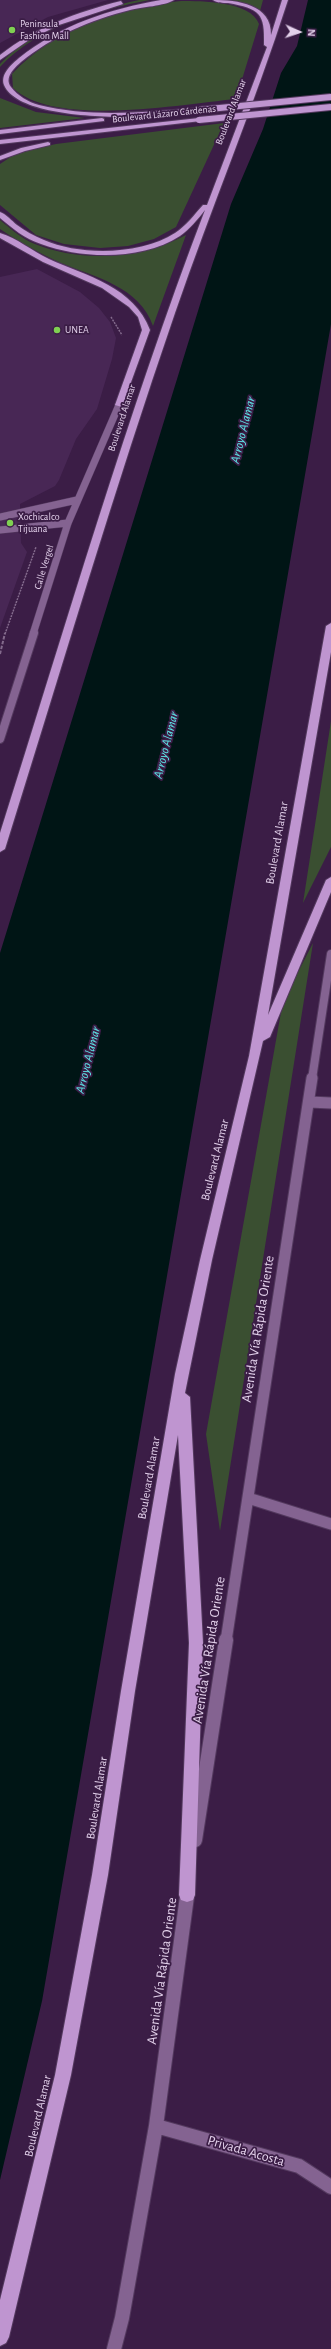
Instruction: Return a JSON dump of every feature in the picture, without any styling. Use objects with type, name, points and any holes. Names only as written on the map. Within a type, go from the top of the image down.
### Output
[{"type":"highway","points":[[170,113],[104,114],[62,111],[21,99],[13,93],[6,82],[7,76],[16,64],[34,48],[64,32],[113,13],[171,0]]},
{"type":"highway","points":[[216,0],[250,7],[261,14],[267,21],[266,59]]},
{"type":"highway","name":"Boulevard Alamar","points":[[0,849],[170,316],[213,195],[266,59],[285,0]]},
{"type":"highway","points":[[0,58],[23,41],[53,26],[88,12],[126,1]]},
{"type":"highway","name":"Boulevard Lázaro Cárdenas","points":[[0,132],[331,97]]},
{"type":"highway","name":"Boulevard Lázaro Cárdenas","points":[[0,142],[331,107]]},
{"type":"highway","points":[[0,158],[23,150],[48,144],[150,125]]},
{"type":"highway","points":[[0,214],[27,235],[51,245],[84,251],[122,251],[162,243],[175,236],[196,217],[213,195]]},
{"type":"highway","points":[[0,235],[34,254],[99,283],[124,299],[142,318],[146,330],[119,405]]},
{"type":"highway","points":[[119,405],[170,316]]},
{"type":"highway","name":"Boulevard Alamar","points":[[0,2337],[65,2067],[100,1875],[128,1691],[182,1374],[206,1260],[255,1056],[331,626]]},
{"type":"highway","points":[[255,1056],[331,880]]},
{"type":"highway","points":[[182,1374],[196,1643],[187,1895]]},
{"type":"street","name":"Calle Vergel","points":[[0,740],[68,522],[119,405]]},
{"type":"street","points":[[0,517],[77,500]]},
{"type":"street","points":[[0,530],[68,522]]},
{"type":"street","name":"Avenida Vía Rápida Oriente","points":[[114,2349],[122,2318],[156,2126],[187,1895],[310,1102],[331,954]]},
{"type":"street","points":[[310,1102],[331,1103]]},
{"type":"street","points":[[248,1498],[331,1524]]},
{"type":"street","name":"Privada Acosta","points":[[156,2126],[299,2166],[331,2187]]},
{"type":"path","points":[[108,312],[123,336]]},
{"type":"path","points":[[0,654],[7,623],[46,525]]},
{"type":"shaded area","name":"Peninsula Fashion Mall","points":[[0,0],[108,0],[48,17],[0,43]]},
{"type":"shaded area","points":[[37,269],[80,292],[99,308],[110,322],[116,338],[112,359],[97,409],[76,439],[59,480],[55,486],[20,504],[21,543],[27,552],[0,628],[0,277]]},
{"type":"green space","points":[[139,0],[150,0],[89,15],[50,30],[15,53],[0,67],[0,64],[14,51],[47,30],[83,15]]},
{"type":"green space","points":[[230,0],[263,0],[260,11]]},
{"type":"green space","points":[[181,1],[212,2],[236,7],[254,16],[259,24],[236,99],[153,108],[88,110],[58,107],[32,100],[13,88],[12,74],[47,44],[68,32],[89,22],[112,14],[135,8]]},
{"type":"green space","points":[[0,98],[36,112],[85,118],[0,128]]},
{"type":"green space","points":[[224,123],[176,227],[154,239],[128,246],[100,248],[64,244],[36,235],[0,205],[0,164],[12,156],[29,150],[56,144]]},
{"type":"green space","points":[[0,220],[21,237],[35,244],[53,250],[91,256],[111,256],[150,249],[169,243],[186,235],[153,326],[147,313],[138,302],[127,293],[115,285],[61,263],[22,243],[0,229]]},
{"type":"green space","points":[[331,721],[331,847],[303,903]]},
{"type":"green space","points":[[313,943],[220,1531],[206,1434],[283,1001]]},
{"type":"water","name":"Arroyo Alamar","points":[[308,0],[331,0],[331,324],[42,2001],[0,2180],[0,953],[231,204],[263,129],[281,73],[297,46]]},
{"type":"place","name":"Peninsula Fashion Mall","points":[[12,30]]},
{"type":"place","name":"UNEA","points":[[57,330]]},
{"type":"place","name":"Xochicalco Tijuana","points":[[10,523]]}]
